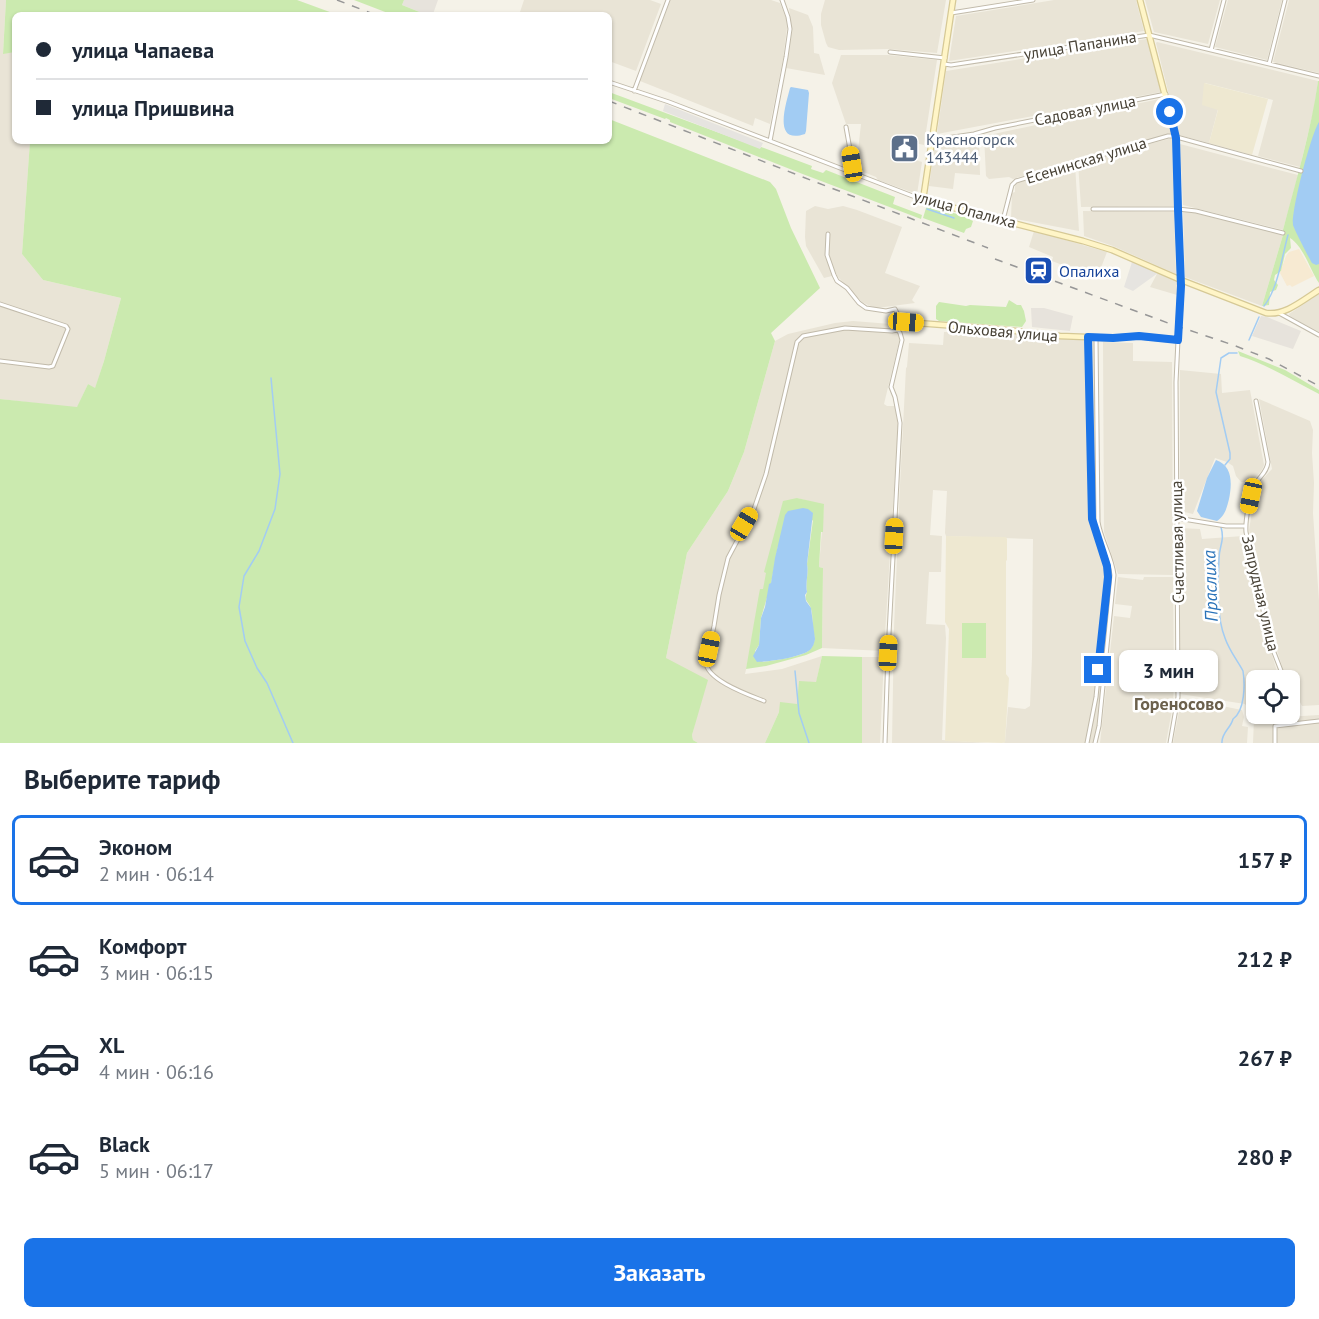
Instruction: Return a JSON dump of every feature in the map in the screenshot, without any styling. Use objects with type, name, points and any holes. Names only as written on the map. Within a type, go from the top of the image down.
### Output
[{"type":"street","points":[[634,91],[668,0]]},
{"type":"street","points":[[770,141],[790,29],[782,0]]},
{"type":"street","points":[[923,200],[953,0]]},
{"type":"street","points":[[951,13],[1033,0]]},
{"type":"street","points":[[1140,0],[1176,138],[1181,279],[1178,340]]},
{"type":"street","points":[[1211,50],[1224,0]]},
{"type":"street","points":[[1269,64],[1285,0]]},
{"type":"street","name":"улица Папанина","points":[[890,52],[944,61],[951,65],[1149,35],[1319,76]]},
{"type":"street","name":"улица Опалиха","points":[[612,83],[669,102],[923,200],[1102,247],[1266,313],[1279,313],[1319,335]]},
{"type":"street","name":"Садовая улица","points":[[933,140],[974,134],[1166,94]]},
{"type":"street","points":[[846,127],[854,172]]},
{"type":"street","name":"Есенинская улица","points":[[1003,220],[1012,185],[1016,181],[1168,136],[1301,171]]},
{"type":"street","points":[[1093,209],[1196,211],[1283,233]]},
{"type":"street","points":[[764,701],[729,685],[708,671],[705,666],[728,558],[744,524],[754,509],[766,474],[797,342],[802,336],[845,328],[892,331],[898,330],[902,324],[895,309],[886,311],[866,308],[837,281],[827,255],[828,234]]},
{"type":"street","points":[[1279,313],[1319,290]]},
{"type":"street","points":[[0,304],[66,326],[68,329],[53,366],[0,361]]},
{"type":"street","name":"Ольховая улица","points":[[902,324],[997,329],[1060,336],[1113,338],[1139,336],[1178,340]]},
{"type":"street","points":[[885,743],[900,423],[891,387],[902,340],[898,330]]},
{"type":"street","points":[[1087,743],[1096,697],[1108,577],[1107,566],[1092,519],[1088,337]]},
{"type":"street","points":[[1095,743],[1099,726],[1114,575],[1098,522],[1096,337]]},
{"type":"street","name":"Счастливая улица","points":[[1170,743],[1178,697],[1176,382],[1178,340]]},
{"type":"street","name":"Запрудная улица","points":[[1256,401],[1268,468],[1255,484],[1245,526],[1270,642],[1281,670]]},
{"type":"street","points":[[1177,518],[1196,523],[1245,526]]},
{"type":"street","points":[[1275,743],[1275,726],[1319,721]]},
{"type":"shaded area","points":[[0,0],[6,0],[3,53],[12,52],[12,144],[30,144],[22,254],[43,280],[121,298],[95,389],[88,384],[77,408],[0,399]]},
{"type":"shaded area","points":[[404,0],[438,0],[434,12],[420,12],[402,5]]},
{"type":"shaded area","points":[[524,0],[650,0],[661,4],[636,71],[612,62],[612,12],[520,12]]},
{"type":"shaded area","points":[[670,0],[771,0],[780,3],[787,28],[770,124],[755,118],[753,126],[640,81]]},
{"type":"shaded area","points":[[825,0],[946,0],[937,53],[888,49],[839,50],[828,47],[821,25]]},
{"type":"shaded area","points":[[1054,0],[1136,0],[1144,31],[949,61],[956,16]]},
{"type":"shaded area","points":[[1145,0],[1220,0],[1208,44],[1154,32]]},
{"type":"shaded area","points":[[1228,0],[1282,0],[1267,60],[1215,47]]},
{"type":"shaded area","points":[[1289,0],[1319,0],[1319,73],[1273,62]]},
{"type":"shaded area","points":[[789,8],[808,15],[813,27],[814,53],[819,54],[825,75],[786,68],[792,29]]},
{"type":"shaded area","points":[[1147,39],[1161,92],[937,134],[946,71]]},
{"type":"shaded area","points":[[1157,42],[1318,81],[1314,109],[1300,167],[1258,156],[1273,100],[1205,83],[1218,109],[1209,143],[1179,135]]},
{"type":"shaded area","points":[[841,55],[888,55],[937,60],[924,145],[901,140],[897,154],[922,162],[917,194],[878,180],[856,169],[861,124],[846,124],[832,83]]},
{"type":"shaded area","points":[[1204,83],[1268,99],[1252,155],[1209,143],[1218,110],[1202,105]]},
{"type":"shaded area","points":[[1164,98],[1172,133],[1013,179],[1009,177],[989,179],[986,176],[984,136]]},
{"type":"shaded area","points":[[665,104],[763,143],[760,149],[663,111]]},
{"type":"shaded area","points":[[979,138],[980,175],[955,173],[953,189],[929,186],[935,144]]},
{"type":"shaded area","points":[[1172,138],[1174,206],[1081,207],[1078,163]]},
{"type":"shaded area","points":[[1180,144],[1298,175],[1283,230],[1183,205]]},
{"type":"shaded area","points":[[1075,164],[1079,231],[1011,218],[1012,193],[1015,192],[1017,183]]},
{"type":"shaded area","points":[[815,206],[828,209],[843,206],[902,227],[885,273],[920,286],[912,300],[915,303],[877,308],[862,302],[836,275],[824,278],[806,246],[806,211]]},
{"type":"shaded area","points":[[1083,211],[1174,212],[1176,274],[1113,246],[1084,236]]},
{"type":"shaded area","points":[[1183,211],[1283,235],[1262,306],[1185,277]]},
{"type":"shaded area","points":[[1034,231],[1107,252],[1097,278],[1052,261],[1053,257],[1029,247]]},
{"type":"shaded area","points":[[1299,249],[1314,276],[1292,287],[1287,286],[1280,273],[1289,252]]},
{"type":"shaded area","points":[[1132,262],[1158,273],[1133,291],[1124,287]]},
{"type":"shaded area","points":[[1158,272],[1178,282],[1177,295],[1150,287]]},
{"type":"shaded area","points":[[1319,294],[1319,332],[1318,333],[1289,314]]},
{"type":"shaded area","points":[[1031,308],[1044,308],[1073,316],[1070,331],[1032,327]]},
{"type":"shaded area","points":[[1261,316],[1301,331],[1293,349],[1252,336]]},
{"type":"shaded area","points":[[853,321],[903,325],[884,404],[895,406],[898,426],[884,651],[822,648],[823,568],[819,567],[824,505],[797,498],[767,573],[745,674],[782,669],[822,656],[816,683],[797,704],[779,712],[765,743],[698,743],[693,740],[692,735],[696,719],[666,658],[687,553],[728,491],[744,452],[775,341],[788,334]]},
{"type":"shaded area","points":[[953,328],[1094,339],[1097,525],[1113,574],[1098,726],[1094,743],[1002,743],[1005,742],[1008,707],[1025,709],[1030,706],[1033,539],[946,536],[947,491],[933,490],[930,535],[942,536],[941,572],[929,572],[926,624],[945,625],[942,740],[988,743],[892,743],[900,485],[909,343],[943,345],[944,332],[953,332]]},
{"type":"shaded area","points":[[1103,342],[1133,343],[1133,361],[1172,362],[1173,575],[1118,574],[1104,532]]},
{"type":"shaded area","points":[[1180,370],[1221,374],[1222,393],[1250,390],[1264,465],[1252,482],[1241,482],[1233,466],[1215,458],[1193,514],[1180,511]]},
{"type":"shaded area","points":[[1259,399],[1310,421],[1313,430],[1313,513],[1319,601],[1319,705],[1302,706],[1300,670],[1283,669],[1272,635],[1249,530],[1256,486],[1272,469]]},
{"type":"shaded area","points":[[1180,528],[1200,529],[1202,539],[1243,536],[1257,606],[1277,670],[1246,670],[1246,705],[1180,694]]},
{"type":"shaded area","points":[[946,536],[1006,537],[1007,539],[1006,674],[1009,678],[1005,742],[1002,743],[945,741],[949,629],[945,622]]},
{"type":"shaded area","points":[[1118,577],[1143,580],[1144,577],[1173,577],[1174,681],[1173,704],[1166,743],[1100,743],[1114,616],[1130,618],[1132,606],[1115,604]]},
{"type":"shaded area","points":[[862,657],[884,657],[880,743],[862,743]]},
{"type":"shaded area","points":[[1181,700],[1242,710],[1244,717],[1242,726],[1248,727],[1247,743],[1173,743]]},
{"type":"shaded area","points":[[1319,715],[1319,743],[1253,743],[1254,724],[1300,724],[1300,716]]},
{"type":"green space","points":[[6,0],[297,0],[330,12],[12,12],[12,52],[3,54]]},
{"type":"green space","points":[[354,0],[404,0],[402,5],[420,12],[385,12]]},
{"type":"green space","points":[[1318,81],[1319,283],[1303,253],[1290,238],[1291,248],[1285,254],[1281,271],[1275,275],[1274,280],[1278,285],[1276,290],[1270,292],[1269,305],[1262,306],[1303,156]]},
{"type":"green space","points":[[612,93],[812,166],[811,169],[823,173],[826,170],[895,197],[893,204],[922,215],[921,219],[670,122],[666,118],[612,99]]},
{"type":"green space","points":[[612,120],[770,182],[776,189],[791,228],[820,288],[771,333],[775,341],[744,452],[728,491],[687,553],[666,658],[708,680],[692,735],[693,740],[698,743],[0,743],[0,399],[77,407],[88,384],[95,388],[121,298],[43,280],[22,254],[30,144],[612,144]]},
{"type":"green space","points":[[928,206],[965,217],[973,221],[971,227],[964,233],[923,218]]},
{"type":"green space","points":[[1009,300],[1021,305],[1024,311],[1026,321],[1022,327],[936,319],[936,306],[939,302],[966,306],[1006,307]]},
{"type":"green space","points":[[1238,351],[1285,370],[1319,390],[1319,394],[1240,356]]},
{"type":"green space","points":[[797,498],[824,504],[819,567],[823,568],[822,648],[806,655],[746,669],[760,589],[763,589],[766,573],[764,572],[783,501]],"holes":[[[813,520],[807,564],[806,598],[812,614],[814,638],[812,647],[797,656],[763,662],[755,651],[759,645],[761,618],[771,584],[778,546]]]},
{"type":"green space","points":[[962,623],[986,623],[986,658],[962,658]]},
{"type":"green space","points":[[822,656],[862,657],[862,743],[765,743],[779,712],[780,702],[797,704],[799,681],[816,682]]},
{"type":"water","points":[[791,87],[808,90],[809,93],[806,131],[805,134],[795,136],[788,134],[784,121],[784,112]]},
{"type":"water","points":[[1319,122],[1319,264],[1316,265],[1312,263],[1299,238],[1293,225],[1293,217],[1302,173]]},
{"type":"water","points":[[1216,460],[1226,467],[1231,482],[1226,508],[1222,517],[1217,521],[1201,517],[1197,511],[1207,478]]},
{"type":"water","points":[[803,508],[813,513],[805,595],[811,608],[814,644],[807,652],[794,657],[757,662],[753,656],[759,645],[761,618],[785,515],[788,511]]},
{"type":"waterway","points":[[927,209],[954,218]]},
{"type":"waterway","name":"Праслиха","points":[[1264,306],[1273,291],[1288,235]]},
{"type":"waterway","name":"Праслиха","points":[[1249,340],[1259,317]]},
{"type":"waterway","name":"Праслиха","points":[[1225,465],[1230,459],[1230,453],[1216,392],[1221,358],[1229,353],[1237,353]]},
{"type":"waterway","points":[[271,378],[280,474],[275,509],[259,551],[244,576],[239,607],[245,641],[257,668],[267,683],[293,743]]},
{"type":"waterway","name":"Праслиха","points":[[1221,527],[1218,589],[1220,620],[1231,651],[1243,671],[1244,683],[1240,710],[1225,733],[1222,743]]},
{"type":"waterway","points":[[795,671],[799,713],[809,743]]},
{"type":"railway","points":[[337,0],[368,12]]},
{"type":"railway","points":[[612,102],[988,248]]},
{"type":"railway","points":[[995,259],[1269,359],[1319,386]]},
{"type":"place","name":"Красногорск 143444","points":[[905,148]]},
{"type":"place","name":"Опалиха","points":[[1038,271]]},
{"type":"district","name":"Гореносово","points":[[1179,703]]},
{"type":"route","points":[[1098,670],[1108,577],[1107,566],[1092,519],[1088,337],[1139,336],[1178,340],[1181,286],[1176,138],[1170,112]]}]
